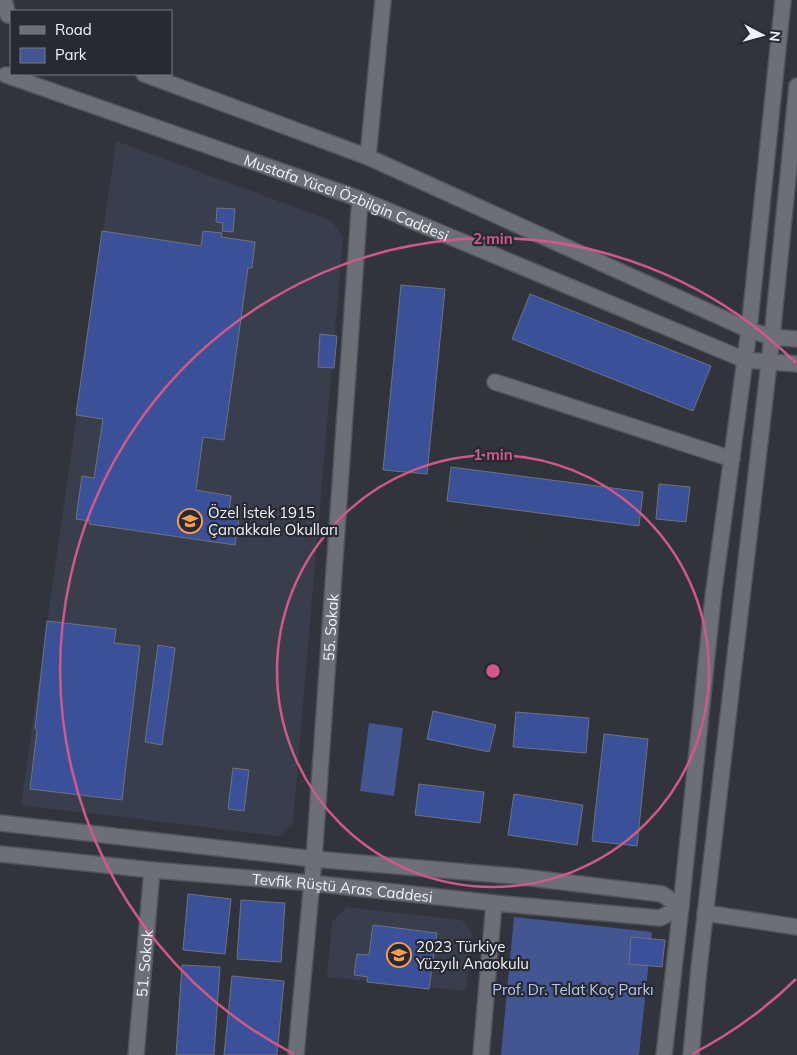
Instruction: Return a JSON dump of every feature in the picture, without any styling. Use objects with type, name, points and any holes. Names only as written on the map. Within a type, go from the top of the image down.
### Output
[{"type":"street","points":[[4,0],[6,14]]},
{"type":"street","points":[[368,157],[383,0]]},
{"type":"street","points":[[664,1055],[713,597],[749,330],[783,0]]},
{"type":"street","name":"Mustafa Yücel Özbilgin Caddesi","points":[[6,74],[360,199],[745,360],[797,364]]},
{"type":"street","points":[[147,75],[368,157],[749,330],[772,337],[797,339]]},
{"type":"street","points":[[690,1055],[772,337],[797,86]]},
{"type":"street","name":"55. Sokak","points":[[296,1055],[314,859],[360,199]]},
{"type":"street","points":[[495,382],[732,459]]},
{"type":"street","name":"Tevfik Rüştü Aras Caddesi","points":[[0,823],[314,859],[514,876],[662,894],[681,907],[660,918],[0,854]]},
{"type":"street","name":"51. Sokak","points":[[136,1055],[152,870]]},
{"type":"street","points":[[481,1055],[494,903]]},
{"type":"street","points":[[705,913],[797,927]]},
{"type":"shaded area","name":"Özel İstek 1915 Çanakkale Okulları","points":[[116,141],[332,221],[343,238],[293,822],[279,836],[21,805]]},
{"type":"shaded area","name":"2023 Türkiye Yüzyılı Anaokulu","points":[[347,907],[462,920],[472,933],[466,991],[327,977],[332,922]]},
{"type":"green space","points":[[369,723],[403,728],[394,796],[360,791]]},
{"type":"green space","name":"Prof. Dr. Telat Koç Parkı","points":[[514,917],[652,932],[639,1055],[501,1055]]},
{"type":"building","points":[[217,208],[235,209],[233,232],[222,231],[223,223],[216,222]]},
{"type":"building","points":[[102,231],[201,246],[203,231],[222,233],[221,237],[255,242],[252,268],[248,268],[224,440],[203,437],[196,490],[231,496],[229,510],[240,511],[235,545],[89,524],[90,521],[76,519],[82,476],[94,478],[103,419],[76,415]]},
{"type":"building","points":[[401,285],[445,289],[427,474],[383,470]]},
{"type":"building","points":[[530,294],[711,366],[693,411],[512,339]]},
{"type":"building","points":[[320,334],[337,336],[334,368],[318,367]]},
{"type":"building","points":[[451,467],[643,492],[639,526],[447,501]]},
{"type":"building","points":[[659,484],[690,487],[686,522],[656,519]]},
{"type":"building","points":[[47,621],[116,629],[114,643],[140,646],[122,800],[30,789]]},
{"type":"building","points":[[158,645],[175,648],[162,745],[145,742]]},
{"type":"building","points":[[433,711],[496,725],[489,752],[427,739]]},
{"type":"building","points":[[516,712],[589,718],[586,753],[513,747]]},
{"type":"building","points":[[604,734],[648,739],[637,846],[592,841]]},
{"type":"building","points":[[233,768],[249,770],[244,811],[228,809]]},
{"type":"building","points":[[419,784],[484,792],[480,823],[415,815]]},
{"type":"building","points":[[514,794],[583,805],[577,845],[508,835]]},
{"type":"building","points":[[188,894],[231,899],[225,954],[183,950]]},
{"type":"building","points":[[241,900],[285,903],[281,962],[237,959]]},
{"type":"building","points":[[373,925],[437,933],[429,989],[367,982],[368,977],[354,975],[357,954],[369,955]]},
{"type":"building","points":[[631,937],[665,940],[662,967],[629,964]]},
{"type":"building","points":[[182,965],[220,967],[214,1055],[176,1055]]},
{"type":"building","points":[[232,976],[284,981],[277,1055],[224,1055]]},
{"type":"place","name":"Özel İstek 1915 Çanakkale Okulları","points":[[190,521]]},
{"type":"place","name":"2023 Türkiye Yüzyılı Anaokulu","points":[[399,955]]}]
